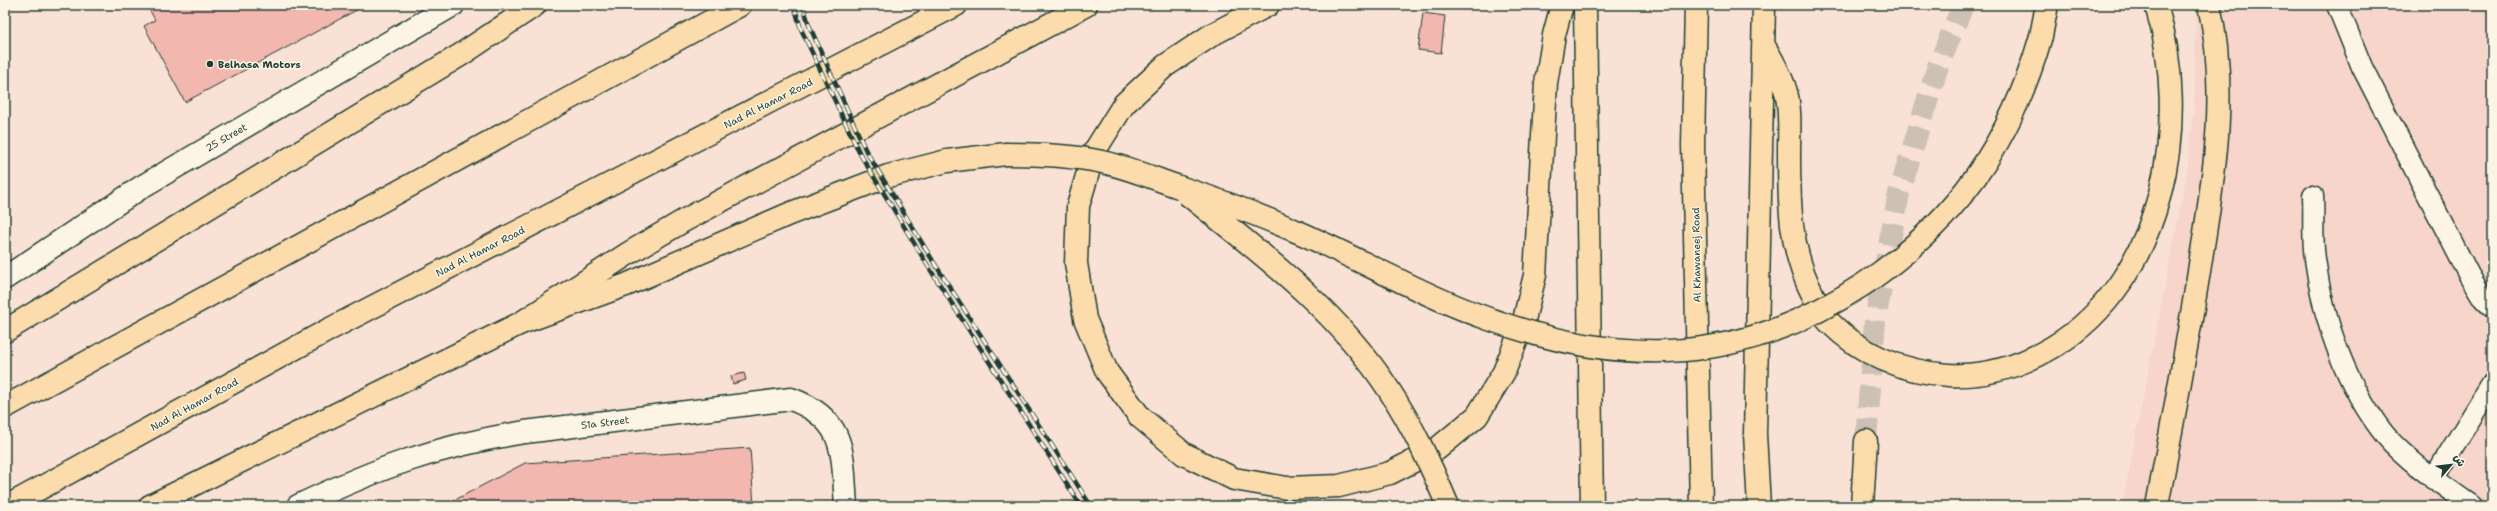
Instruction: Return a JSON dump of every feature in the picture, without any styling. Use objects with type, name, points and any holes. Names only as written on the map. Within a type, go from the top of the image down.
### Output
[{"type":"main road","points":[[5,331],[436,70],[535,5]]},
{"type":"main road","points":[[5,408],[740,5]]},
{"type":"main road","name":"Nad Al Hamar Road","points":[[8,506],[330,329],[956,5]]},
{"type":"main road","points":[[521,323],[623,256],[685,220],[952,75],[1086,5]]},
{"type":"main road","points":[[1268,5],[1213,34],[1166,66],[1124,104],[1094,152],[1078,206],[1076,263],[1086,319],[1107,372],[1140,417],[1184,454],[1234,479],[1287,488],[1339,486],[1390,473],[1437,449],[1478,416],[1504,372],[1524,324],[1535,275],[1546,83],[1554,35],[1562,5]]},
{"type":"main road","points":[[1585,5],[1592,506]]},
{"type":"main road","name":"Al Khawaneej Road","points":[[1696,5],[1693,146],[1700,506]]},
{"type":"main road","points":[[1759,506],[1755,434],[1764,5]]},
{"type":"main road","points":[[150,506],[521,323],[626,285],[789,214],[888,176],[947,161],[1006,154],[1050,154],[1094,160],[1136,170],[1177,186],[1220,200],[1262,217],[1454,304],[1527,332],[1608,349],[1649,352],[1691,350],[1732,344],[1771,332],[1810,316],[1845,296],[1880,273],[1913,247],[1943,217],[1970,185],[1994,151],[2014,115],[2030,76],[2047,5]]},
{"type":"main road","points":[[1764,46],[1778,70],[1786,93],[1789,117],[1789,213],[1795,251],[1809,286],[1826,320],[1855,346],[1891,362],[1928,373],[1967,376],[2005,370],[2041,354],[2073,335],[2106,302],[2131,268],[2145,240],[2156,207],[2165,168],[2171,123],[2168,77],[2161,20],[2156,5]]},
{"type":"main road","points":[[2157,506],[2193,311],[2217,142],[2218,97],[2216,52],[2209,5]]},
{"type":"main road","points":[[1177,186],[1304,289],[1350,338],[1389,389],[1422,447],[1448,506]]},
{"type":"main road","points":[[1862,506],[1866,441]]},
{"type":"street","name":"25 Street","points":[[5,278],[143,186],[453,5]]},
{"type":"street","name":"51a Street","points":[[298,506],[358,478],[398,462],[482,439],[776,400],[791,400],[811,406],[827,419],[838,437],[842,457],[846,506]]},
{"type":"lane","points":[[2337,5],[2362,67],[2469,276],[2483,298],[2492,307]]},
{"type":"lane","points":[[2313,196],[2315,259],[2328,322],[2351,381],[2386,435],[2433,479],[2472,506]]},
{"type":"lane","points":[[2433,479],[2492,384]]},
{"type":"shaded area","points":[[2196,5],[2492,5],[2492,506],[2122,506],[2187,173],[2194,106]]},
{"type":"building","name":"Belhasa Motors","points":[[147,5],[366,5],[185,102],[144,26],[155,20]]},
{"type":"building","points":[[1423,13],[1445,16],[1441,53],[1418,50]]},
{"type":"building","points":[[744,373],[746,380],[733,384],[731,376]]},
{"type":"building","points":[[750,448],[754,506],[451,506],[451,502],[525,463]]},
{"type":"tunnel","points":[[1866,441],[1875,320],[1899,193],[1937,69],[1963,5]]},
{"type":"railway","points":[[794,5],[801,29],[860,154],[928,266],[1081,506]]},
{"type":"railway","points":[[803,5],[809,25],[866,151],[933,261],[1091,506]]},
{"type":"place","name":"Belhasa Motors","points":[[210,64]]}]
